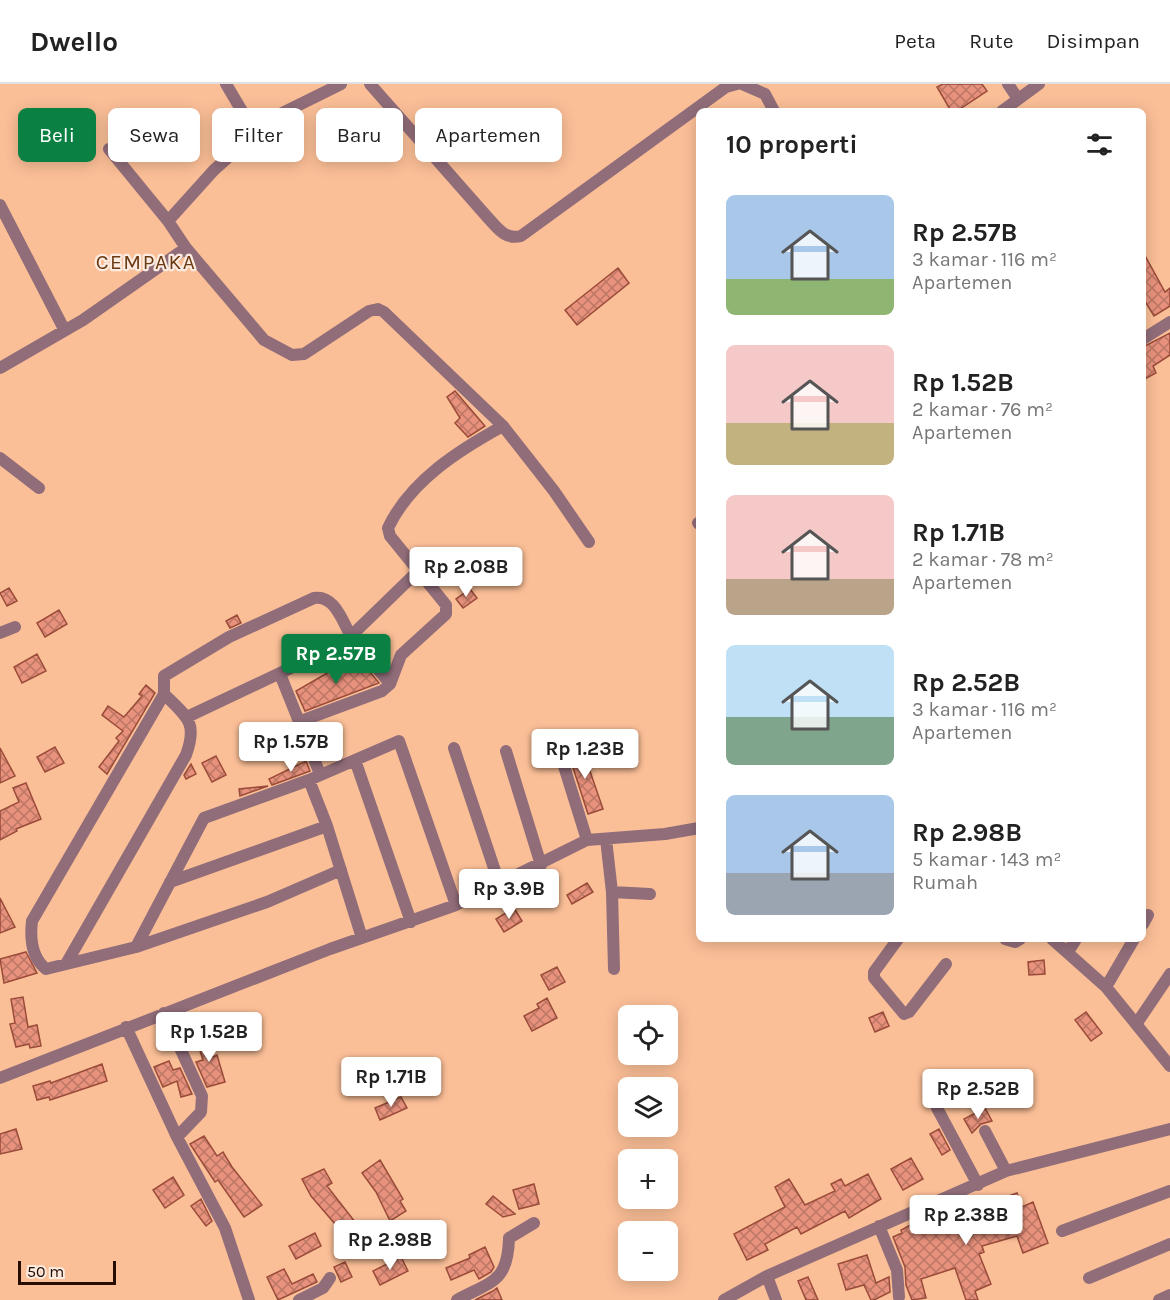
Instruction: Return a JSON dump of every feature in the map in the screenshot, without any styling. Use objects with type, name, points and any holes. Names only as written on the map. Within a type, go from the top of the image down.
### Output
[{"type":"street","points":[[226,84],[240,108]]},
{"type":"street","points":[[294,108],[341,84]]},
{"type":"street","points":[[370,84],[489,219],[504,235],[512,237],[521,236],[696,109]]},
{"type":"street","points":[[697,108],[726,87],[737,84]]},
{"type":"street","points":[[742,84],[765,94],[772,108]]},
{"type":"street","points":[[1008,84],[1018,99]]},
{"type":"street","points":[[1006,108],[1039,84]]},
{"type":"street","points":[[120,162],[168,221],[186,248],[272,346],[292,355],[304,354],[369,311],[378,309],[502,426],[554,491],[589,542]]},
{"type":"street","points":[[168,221],[224,162]]},
{"type":"street","points":[[0,205],[64,329]]},
{"type":"street","points":[[0,368],[24,356],[136,285],[186,248]]},
{"type":"street","points":[[1146,337],[1170,322]]},
{"type":"street","points":[[301,721],[382,691],[390,684],[401,655],[447,610],[419,570],[390,537],[389,525],[414,490],[452,456],[502,426]]},
{"type":"street","points":[[0,458],[39,488]]},
{"type":"street","points":[[187,717],[333,648],[351,636],[419,570]]},
{"type":"street","points":[[341,870],[267,902],[136,946],[46,969],[39,963],[31,939],[32,921],[164,694],[165,676],[229,637],[314,597],[323,597],[332,603],[351,636],[390,684]]},
{"type":"street","points":[[0,633],[15,627]]},
{"type":"street","points":[[280,674],[301,721],[327,826],[362,938]]},
{"type":"street","points":[[66,964],[186,755],[193,735],[187,717],[164,694]]},
{"type":"street","points":[[136,946],[204,818],[314,777],[399,741],[456,905]]},
{"type":"street","points":[[558,747],[586,840]]},
{"type":"street","points":[[454,748],[499,883]]},
{"type":"street","points":[[506,751],[541,865]]},
{"type":"street","points":[[355,760],[411,922]]},
{"type":"street","points":[[170,882],[327,826]]},
{"type":"street","points":[[0,1078],[164,1012],[456,905],[541,865],[586,840],[696,828]]},
{"type":"street","points":[[606,839],[612,892],[614,969]]},
{"type":"street","points":[[612,892],[651,894]]},
{"type":"street","points":[[896,942],[874,972],[874,978],[904,1014],[909,1012],[946,964]]},
{"type":"street","points":[[1056,942],[1106,987],[1170,1066]]},
{"type":"street","points":[[1068,952],[1074,942]]},
{"type":"street","points":[[1106,987],[1132,942]]},
{"type":"street","points":[[1137,1023],[1170,974]]},
{"type":"street","points":[[164,1012],[202,1096],[201,1112],[177,1137]]},
{"type":"street","points":[[126,1027],[177,1137],[225,1228],[249,1300]]},
{"type":"street","points":[[937,1108],[978,1185]]},
{"type":"street","points":[[724,1300],[767,1276],[800,1264],[879,1226],[1006,1171],[1170,1129]]},
{"type":"street","points":[[986,1131],[1006,1171]]},
{"type":"street","points":[[1062,1231],[1170,1191]]},
{"type":"street","points":[[457,1300],[501,1275],[507,1266],[509,1239],[534,1223]]},
{"type":"street","points":[[879,1226],[897,1270],[899,1297]]},
{"type":"street","points":[[1089,1278],[1170,1244]]},
{"type":"street","points":[[767,1276],[776,1300]]},
{"type":"street","points":[[299,1300],[323,1288],[330,1278]]},
{"type":"street","points":[[1159,1300],[1170,1295]]},
{"type":"building","points":[[943,84],[982,84],[987,91],[962,108],[949,108],[937,87]]},
{"type":"building","points":[[1146,257],[1165,292],[1170,288],[1170,306],[1154,316],[1146,303]]},
{"type":"building","points":[[618,268],[629,283],[577,325],[565,310]]},
{"type":"building","points":[[1170,333],[1170,355],[1153,366],[1156,373],[1146,378],[1146,345]]},
{"type":"building","points":[[455,391],[485,426],[468,437],[455,423],[460,418],[447,397]]},
{"type":"building","points":[[9,588],[17,601],[7,606],[0,593]]},
{"type":"building","points":[[470,589],[477,598],[463,608],[456,599]]},
{"type":"building","points":[[59,610],[67,624],[45,637],[37,623]]},
{"type":"building","points":[[237,615],[241,623],[230,628],[226,621]]},
{"type":"building","points":[[37,654],[46,671],[22,683],[14,667]]},
{"type":"building","points":[[360,660],[379,683],[305,711],[296,691],[329,672]]},
{"type":"building","points":[[146,685],[155,693],[107,774],[99,767],[119,741],[116,738],[123,731],[102,715],[108,706],[124,717],[142,696],[139,694]]},
{"type":"building","points":[[581,745],[603,809],[588,814],[567,749]]},
{"type":"building","points":[[55,747],[64,763],[45,772],[37,757]]},
{"type":"building","points":[[0,748],[15,776],[0,783]]},
{"type":"building","points":[[216,756],[226,775],[212,782],[202,763]]},
{"type":"building","points":[[306,761],[310,771],[272,785],[269,779]]},
{"type":"building","points":[[191,764],[196,774],[186,779],[184,775]]},
{"type":"building","points":[[26,783],[41,819],[16,829],[17,831],[0,840],[0,811],[19,802],[13,788]]},
{"type":"building","points":[[268,786],[240,796],[239,789]]},
{"type":"building","points":[[587,883],[593,892],[572,904],[567,895]]},
{"type":"building","points":[[0,898],[15,927],[0,933]]},
{"type":"building","points":[[514,908],[522,921],[504,932],[496,919]]},
{"type":"building","points":[[26,952],[37,973],[4,983],[0,959]]},
{"type":"building","points":[[1044,960],[1045,974],[1029,975],[1028,962]]},
{"type":"building","points":[[557,967],[565,982],[549,990],[541,975]]},
{"type":"building","points":[[23,997],[28,1027],[37,1025],[41,1046],[30,1048],[29,1044],[16,1047],[10,1024],[15,1023],[11,999]]},
{"type":"building","points":[[547,998],[557,1018],[532,1031],[524,1016],[539,1008],[537,1004]]},
{"type":"building","points":[[883,1012],[889,1026],[875,1032],[869,1018]]},
{"type":"building","points":[[1086,1012],[1102,1033],[1091,1041],[1075,1020]]},
{"type":"building","points":[[247,1016],[251,1030],[240,1033],[236,1019]]},
{"type":"building","points":[[205,1032],[213,1057],[217,1055],[225,1082],[207,1087],[196,1062],[203,1060],[195,1035]]},
{"type":"building","points":[[169,1061],[173,1070],[180,1068],[192,1094],[181,1097],[177,1081],[163,1087],[154,1067]]},
{"type":"building","points":[[102,1064],[107,1081],[50,1100],[49,1097],[37,1100],[33,1086],[50,1081],[51,1083]]},
{"type":"building","points":[[401,1097],[407,1108],[380,1120],[375,1108]]},
{"type":"building","points":[[985,1108],[992,1121],[981,1124],[972,1133],[964,1119]]},
{"type":"building","points":[[16,1129],[22,1149],[0,1154],[0,1134]]},
{"type":"building","points":[[939,1129],[950,1150],[942,1155],[930,1134]]},
{"type":"building","points":[[204,1136],[217,1156],[223,1152],[262,1205],[244,1217],[218,1180],[215,1182],[190,1144]]},
{"type":"building","points":[[911,1158],[923,1179],[903,1190],[891,1169]]},
{"type":"building","points":[[380,1160],[403,1199],[400,1201],[406,1211],[390,1221],[376,1192],[362,1173]]},
{"type":"building","points":[[324,1169],[332,1183],[327,1186],[359,1227],[345,1235],[338,1222],[335,1224],[311,1196],[302,1179]]},
{"type":"building","points":[[868,1174],[881,1199],[849,1218],[845,1211],[801,1234],[797,1227],[765,1244],[768,1250],[747,1260],[734,1234],[785,1207],[775,1187],[789,1179],[805,1205],[835,1191],[831,1184],[841,1179],[845,1186]]},
{"type":"building","points":[[173,1177],[184,1195],[165,1208],[153,1190]]},
{"type":"building","points":[[534,1184],[539,1204],[519,1209],[513,1190]]},
{"type":"building","points":[[1017,1193],[1022,1207],[1033,1202],[1048,1243],[1023,1253],[1017,1236],[982,1246],[984,1252],[979,1254],[991,1284],[975,1291],[978,1300],[966,1300],[955,1268],[921,1279],[926,1298],[912,1300],[906,1285],[905,1267],[893,1237],[914,1223],[918,1232],[952,1222],[954,1227],[981,1219],[978,1209],[989,1206],[994,1214],[1004,1209],[1001,1202],[1004,1202],[1003,1198]]},
{"type":"building","points":[[493,1196],[515,1214],[503,1217],[486,1204]]},
{"type":"building","points":[[201,1199],[212,1221],[206,1226],[191,1206]]},
{"type":"building","points":[[315,1233],[321,1246],[296,1259],[289,1246]]},
{"type":"building","points":[[485,1247],[494,1267],[491,1272],[479,1279],[474,1270],[451,1280],[446,1268],[470,1258],[469,1255]]},
{"type":"building","points":[[867,1255],[876,1283],[889,1277],[890,1292],[874,1300],[871,1300],[864,1285],[846,1290],[838,1264]]},
{"type":"building","points":[[401,1257],[408,1271],[380,1285],[373,1271]]},
{"type":"building","points":[[345,1262],[352,1277],[341,1282],[334,1267]]},
{"type":"building","points":[[284,1269],[292,1284],[313,1274],[317,1282],[278,1300],[267,1277]]},
{"type":"building","points":[[808,1277],[818,1300],[806,1300],[798,1281]]},
{"type":"building","points":[[497,1288],[502,1300],[475,1300],[493,1291]]},
{"type":"district","name":"CEMPAKA","points":[[146,262]]}]
